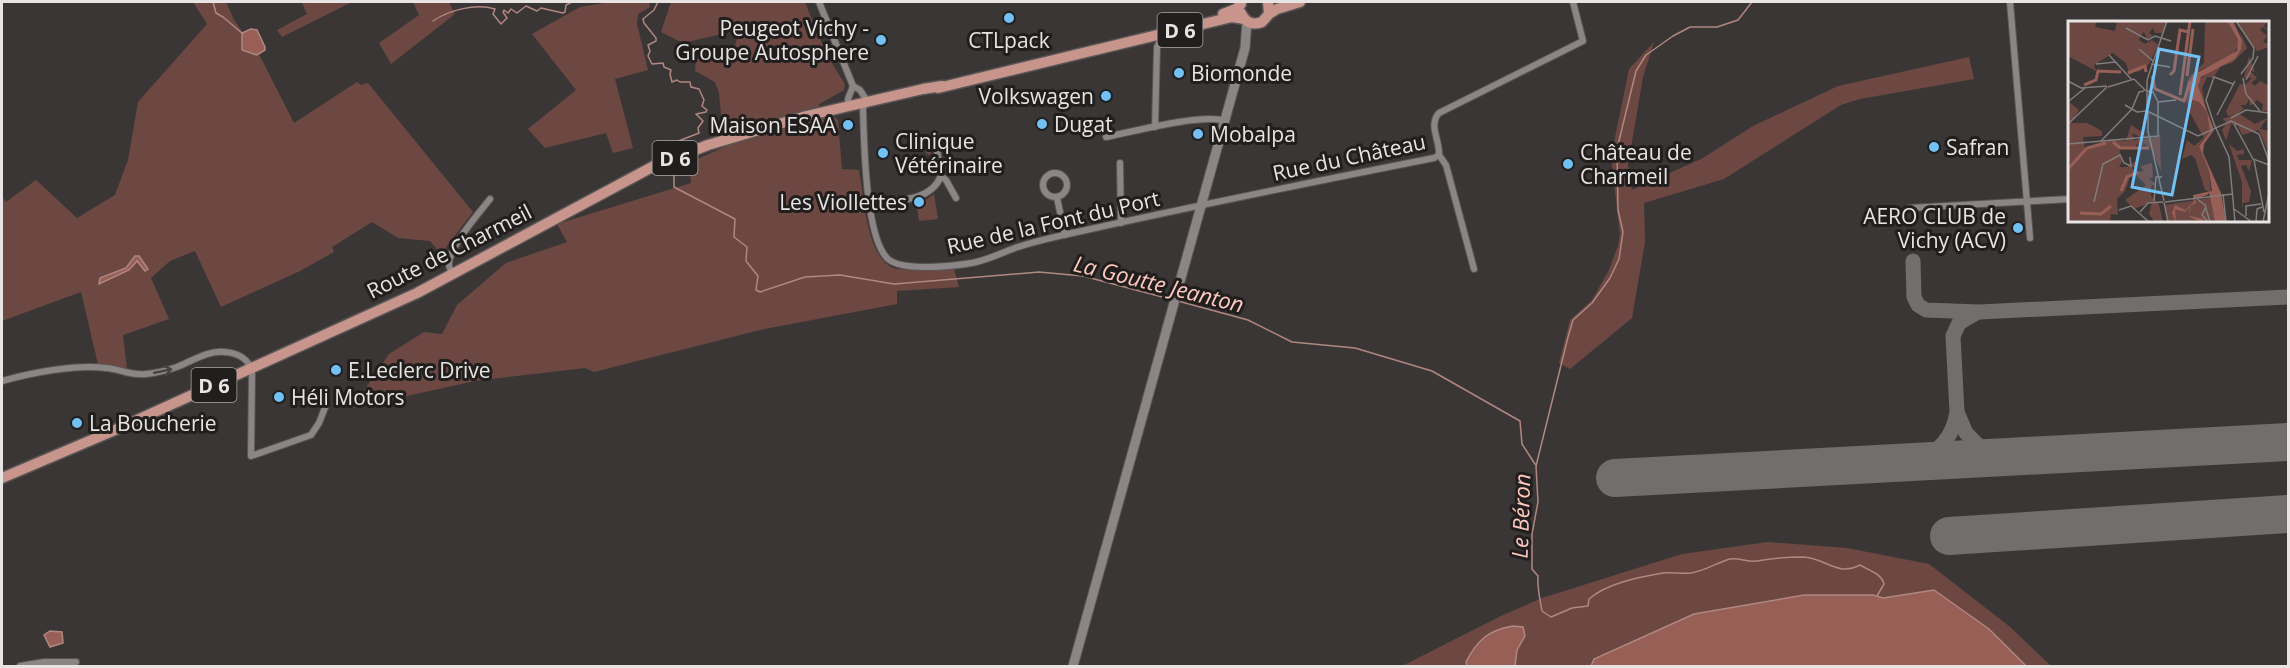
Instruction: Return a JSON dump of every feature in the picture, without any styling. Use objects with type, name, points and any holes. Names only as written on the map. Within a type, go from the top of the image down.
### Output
[{"type":"main road","points":[[1245,48],[1266,18],[1268,2]]},
{"type":"main road","points":[[1245,20],[1254,24],[1278,9],[1300,2]]},
{"type":"main road","points":[[1073,666],[1245,48],[1245,20],[1240,12],[1241,3]]},
{"type":"main road","name":"D 6","points":[[848,109],[1116,44],[1231,12],[1241,3]]},
{"type":"main road","name":"D 6","points":[[1116,44],[1232,17],[1245,20]]},
{"type":"main road","points":[[1177,31],[1232,22],[1239,24],[1246,34]]},
{"type":"main road","name":"Route de Charmeil","points":[[2,478],[59,455],[368,314],[654,166],[708,145],[848,109]]},
{"type":"main road","name":"Route de Charmeil","points":[[2,484],[59,455]]},
{"type":"street","points":[[819,2],[853,86],[848,109]]},
{"type":"street","name":"Rue du Château","points":[[1201,205],[1434,158],[1439,155],[1433,126],[1439,113],[1583,41],[1573,2]]},
{"type":"street","points":[[2010,2],[2030,238]]},
{"type":"street","points":[[1155,127],[1157,46],[1164,34]]},
{"type":"street","points":[[1148,38],[1157,46]]},
{"type":"street","points":[[853,86],[860,90],[865,105]]},
{"type":"street","name":"Rue de la Font du Port","points":[[865,105],[866,179],[875,232],[882,251],[888,259],[900,265],[952,266],[975,262],[1017,247],[1201,205]]},
{"type":"street","points":[[1106,137],[1196,121],[1218,119],[1225,121]]},
{"type":"street","points":[[870,203],[921,196],[932,191],[941,176],[935,136]]},
{"type":"street","points":[[1439,155],[1446,165],[1474,269]]},
{"type":"street","points":[[1120,163],[1121,223]]},
{"type":"street","points":[[1050,173],[1057,173],[1066,179],[1066,191],[1057,198],[1048,196],[1042,187],[1046,176],[1050,173]]},
{"type":"street","points":[[941,176],[946,180],[956,198]]},
{"type":"street","points":[[1057,198],[1065,235]]},
{"type":"street","points":[[452,272],[450,260],[459,241],[490,199]]},
{"type":"street","points":[[1909,208],[2068,199]]},
{"type":"street","points":[[2,381],[39,372],[106,368],[132,375],[146,374],[175,368],[218,351],[228,352],[243,357],[252,368],[250,456],[256,456],[311,435],[326,405]]},
{"type":"street","points":[[20,666],[44,662],[76,662]]},
{"type":"shaded area","points":[[193,2],[226,2],[234,20],[261,58],[294,123],[357,82],[361,85],[368,83],[473,212],[441,254],[430,241],[398,238],[372,222],[332,247],[334,252],[300,271],[221,307],[195,251],[170,261],[151,278],[169,319],[123,335],[127,369],[98,364],[81,292],[2,321],[2,197],[6,202],[36,180],[77,218],[115,195],[128,160],[138,102],[207,24]]},
{"type":"shaded area","points":[[352,2],[282,37],[277,30],[307,14],[302,3]]},
{"type":"shaded area","points":[[413,2],[449,2],[455,14],[391,64],[379,43],[419,15]]},
{"type":"shaded area","points":[[611,2],[649,2],[650,7],[638,14],[637,24],[648,70],[615,79],[633,148],[613,153],[606,133],[545,148],[528,129],[576,90],[532,34],[580,7]]},
{"type":"shaded area","points":[[671,2],[805,2],[827,54],[845,84],[844,90],[818,105],[838,120],[842,169],[859,170],[868,224],[877,251],[893,268],[954,269],[959,287],[897,291],[897,304],[760,330],[594,372],[585,368],[475,381],[352,408],[389,354],[424,332],[442,334],[457,305],[506,263],[567,242],[557,224],[691,183],[689,163],[724,147],[719,93],[715,82],[695,71],[696,59],[734,50],[739,30],[683,43],[661,32]]},
{"type":"shaded area","points":[[251,29],[257,30],[265,47],[265,50],[257,55],[242,50],[242,33]]},
{"type":"shaded area","points":[[1654,42],[1643,77],[1628,165],[1632,190],[1703,158],[1753,126],[1838,86],[1969,57],[1974,79],[1860,99],[1841,105],[1724,179],[1644,203],[1645,242],[1632,318],[1570,369],[1559,363],[1570,320],[1592,300],[1608,272],[1618,246],[1620,235],[1611,157],[1629,69]]},
{"type":"shaded area","points":[[928,137],[931,153],[929,155],[906,140]]},
{"type":"shaded area","points":[[934,194],[938,219],[919,221],[916,201],[927,199]]},
{"type":"shaded area","points":[[135,256],[139,256],[148,269],[145,271],[137,261],[129,270],[99,284],[100,278],[126,268]]},
{"type":"shaded area","points":[[1768,542],[1847,548],[1929,564],[2009,626],[2051,666],[2026,666],[1989,629],[1934,590],[1883,598],[1873,595],[1594,659],[1591,666],[1402,666],[1542,598],[1682,554]]},
{"type":"shaded area","points":[[1934,590],[1989,629],[2026,666],[1591,666],[1594,659],[1694,614],[1804,595],[1873,595],[1883,598]]},
{"type":"shaded area","points":[[1513,626],[1523,627],[1525,636],[1517,650],[1515,666],[1467,666],[1466,662],[1470,654],[1479,642],[1490,633]]},
{"type":"shaded area","points":[[50,631],[62,632],[63,643],[50,647],[44,635]]},
{"type":"waterway","points":[[213,2],[216,13],[243,34]]},
{"type":"waterway","points":[[433,21],[455,11],[471,7],[488,7],[495,9],[493,14],[501,24],[507,18],[504,10],[508,13],[511,9],[517,13],[526,6],[537,11],[541,8],[563,13],[566,5],[572,2]]},
{"type":"waterway","name":"La Goutte Jeanton","points":[[658,2],[654,10],[643,19],[656,38],[656,41],[648,45],[650,51],[648,56],[652,64],[663,63],[664,67],[671,70],[672,82],[677,80],[690,82],[691,87],[699,89],[704,100],[702,106],[707,110],[696,114],[703,121],[698,128],[699,133],[676,142],[676,145]]},
{"type":"waterway","name":"Le Béron","points":[[1752,2],[1738,20],[1717,27],[1690,27],[1673,36],[1646,55],[1636,71],[1617,149],[1618,210],[1623,232],[1619,259],[1610,278],[1592,303],[1573,320],[1568,337],[1536,466],[1538,502],[1532,534],[1532,569],[1538,576],[1542,611],[1551,617],[1572,608],[1588,606],[1589,599],[1596,593],[1624,582],[1663,573],[1696,572],[1733,559],[1754,561],[1803,557],[1845,569],[1860,565],[1883,580],[1884,584],[1877,596]]},
{"type":"waterway","name":"La Goutte Jeanton","points":[[680,164],[681,167],[674,172],[674,187],[735,219],[734,237],[747,247],[746,261],[758,276],[756,290],[760,292],[805,277],[840,275],[894,284],[1039,272],[1083,276],[1170,299]]},
{"type":"waterway","name":"La Goutte Jeanton","points":[[1178,301],[1248,320],[1292,342],[1355,348],[1432,371],[1520,421],[1522,444],[1535,464]]},
{"type":"taxiway","points":[[1913,261],[1914,297],[1918,305],[1926,310],[1979,312],[2288,297]]},
{"type":"taxiway","points":[[1976,313],[1959,323],[1953,336],[1957,412],[1966,433],[1981,448],[2010,456]]},
{"type":"taxiway","points":[[1915,461],[1944,443],[1952,429],[1957,412]]},
{"type":"runway","points":[[1615,478],[2288,442]]},
{"type":"runway","points":[[1949,536],[2288,514]]},
{"type":"place","name":"CTLpack","points":[[1009,18]]},
{"type":"place","name":"Peugeot Vichy - Groupe Autosphere","points":[[881,40]]},
{"type":"place","name":"Biomonde","points":[[1179,73]]},
{"type":"place","name":"Volkswagen","points":[[1106,96]]},
{"type":"place","name":"Dugat","points":[[1042,124]]},
{"type":"place","name":"Maison ESAA","points":[[848,125]]},
{"type":"place","name":"Mobalpa","points":[[1198,134]]},
{"type":"place","name":"Safran","points":[[1934,147]]},
{"type":"place","name":"Clinique Vétérinaire","points":[[883,153]]},
{"type":"place","name":"Château de Charmeil","points":[[1568,164]]},
{"type":"place","name":"Les Viollettes","points":[[919,202]]},
{"type":"place","name":"AERO CLUB de Vichy (ACV)","points":[[2018,228]]},
{"type":"place","name":"E.Leclerc Drive","points":[[336,370]]},
{"type":"place","name":"Héli Motors","points":[[279,397]]},
{"type":"place","name":"La Boucherie","points":[[77,423]]}]
